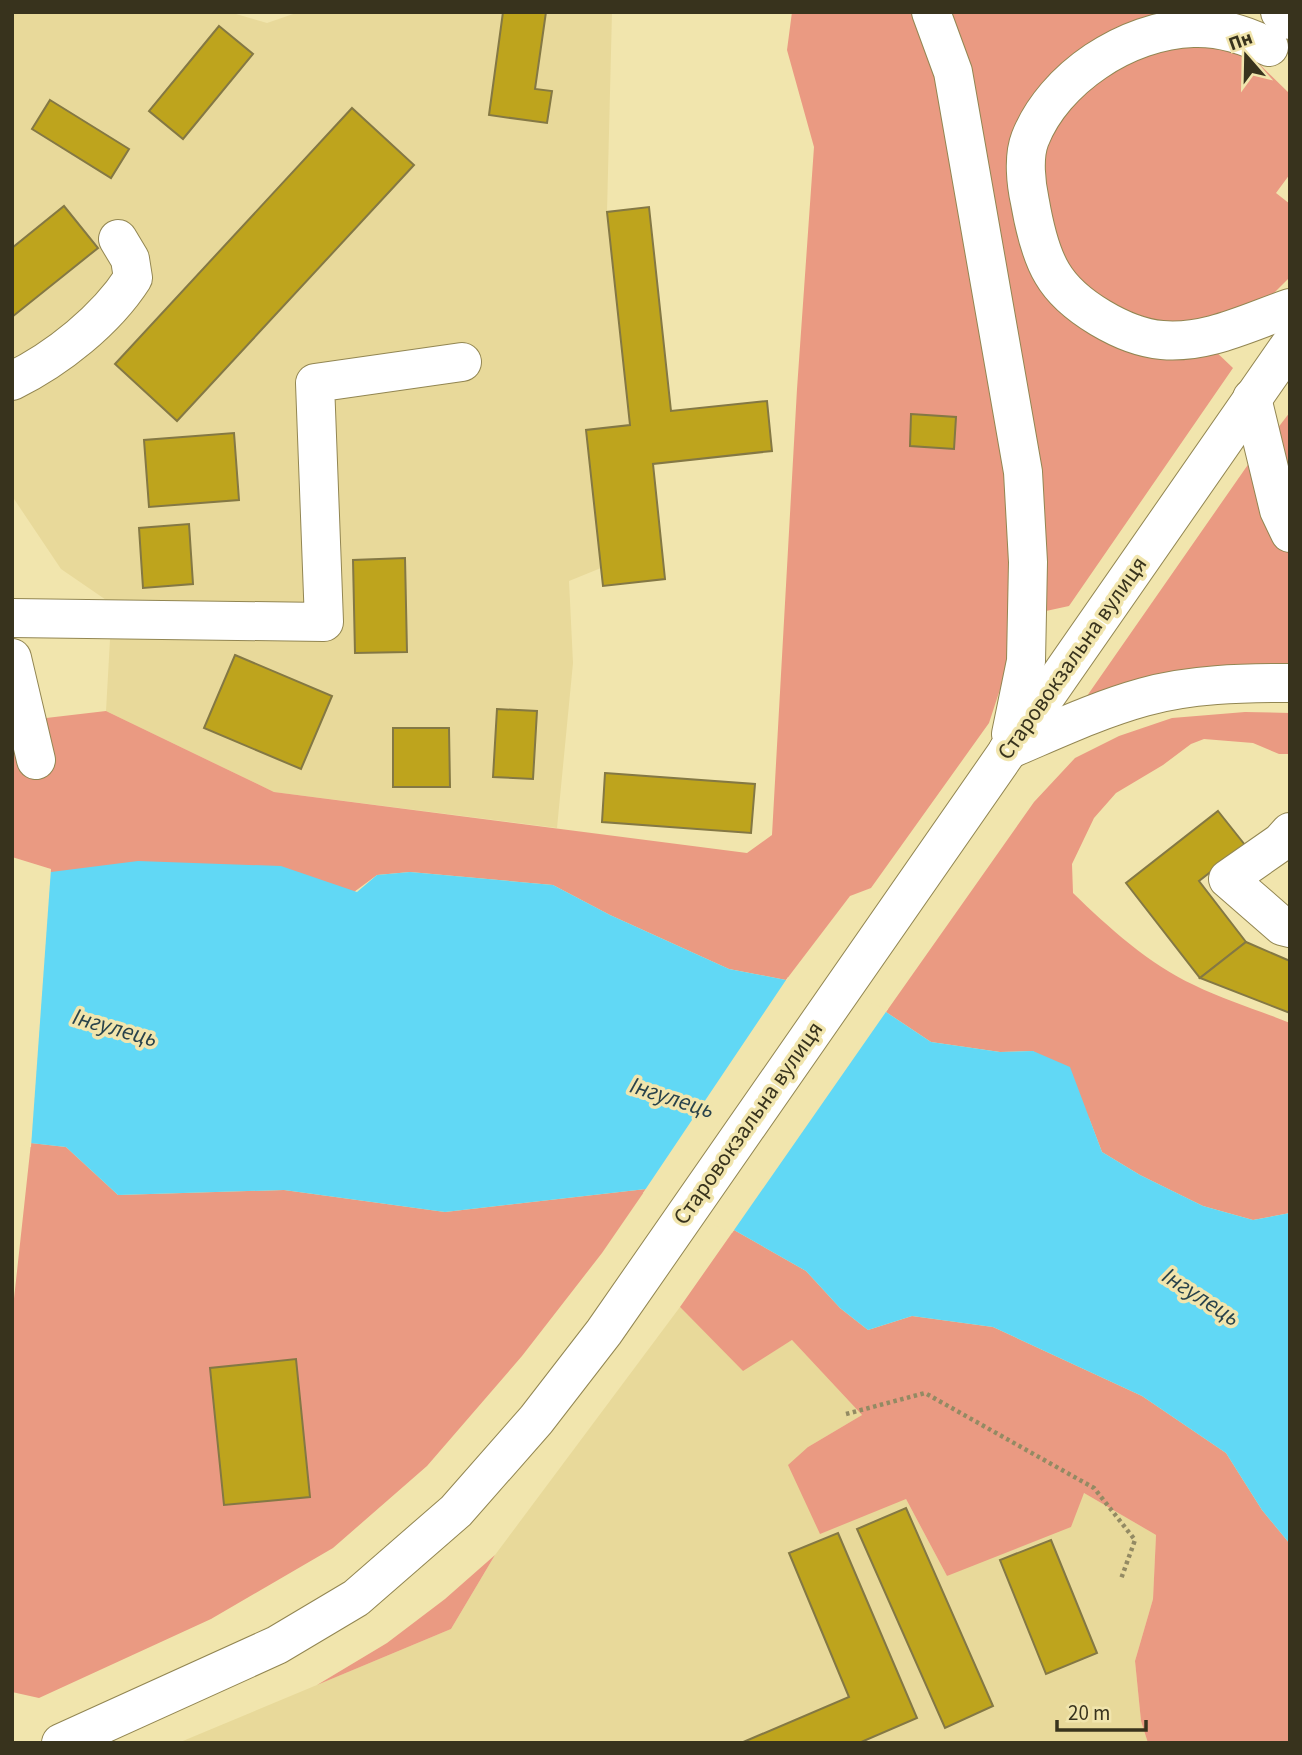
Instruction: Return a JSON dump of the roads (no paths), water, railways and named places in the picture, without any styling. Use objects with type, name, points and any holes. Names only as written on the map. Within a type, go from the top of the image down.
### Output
[{"type":"main road","points":[[932,12],[953,72],[1023,472],[1028,562],[1026,661],[1008,750]]},
{"type":"main road","points":[[1233,12],[1247,23],[1282,37]]},
{"type":"main road","points":[[1282,37],[1252,38],[1193,27],[1143,38],[1115,50],[1083,70],[1055,97],[1029,141],[1026,183],[1033,219],[1052,273],[1070,296],[1100,317],[1134,334],[1163,340],[1209,337],[1290,308]]},
{"type":"main road","points":[[12,381],[35,370],[62,351],[120,298],[133,278],[130,259],[118,239]]},
{"type":"main road","name":"Старовокзальна вулиця","points":[[61,1743],[277,1645],[356,1598],[456,1511],[495,1468],[571,1376],[640,1280],[1290,345]]},
{"type":"main road","points":[[12,618],[324,622],[315,383],[462,362]]},
{"type":"main road","points":[[1252,398],[1279,510],[1290,533]]},
{"type":"main road","points":[[12,658],[20,721],[36,760]]},
{"type":"main road","points":[[1008,750],[1103,710],[1146,696],[1188,689],[1290,683]]},
{"type":"main road","points":[[1290,832],[1228,879],[1282,926],[1290,928]]},
{"type":"water","name":"Інгулець","points":[[12,861],[51,872],[138,861],[281,866],[357,892],[377,875],[410,872],[553,885],[610,915],[729,969],[826,985],[855,1002],[886,1012],[931,1042],[1000,1052],[1033,1051],[1070,1067],[1102,1152],[1140,1175],[1203,1206],[1253,1220],[1290,1213],[1290,1544],[1262,1510],[1226,1453],[1142,1396],[993,1327],[912,1316],[868,1330],[840,1308],[806,1271],[734,1230],[646,1189],[445,1212],[284,1190],[118,1195],[66,1147],[12,1141]]}]
